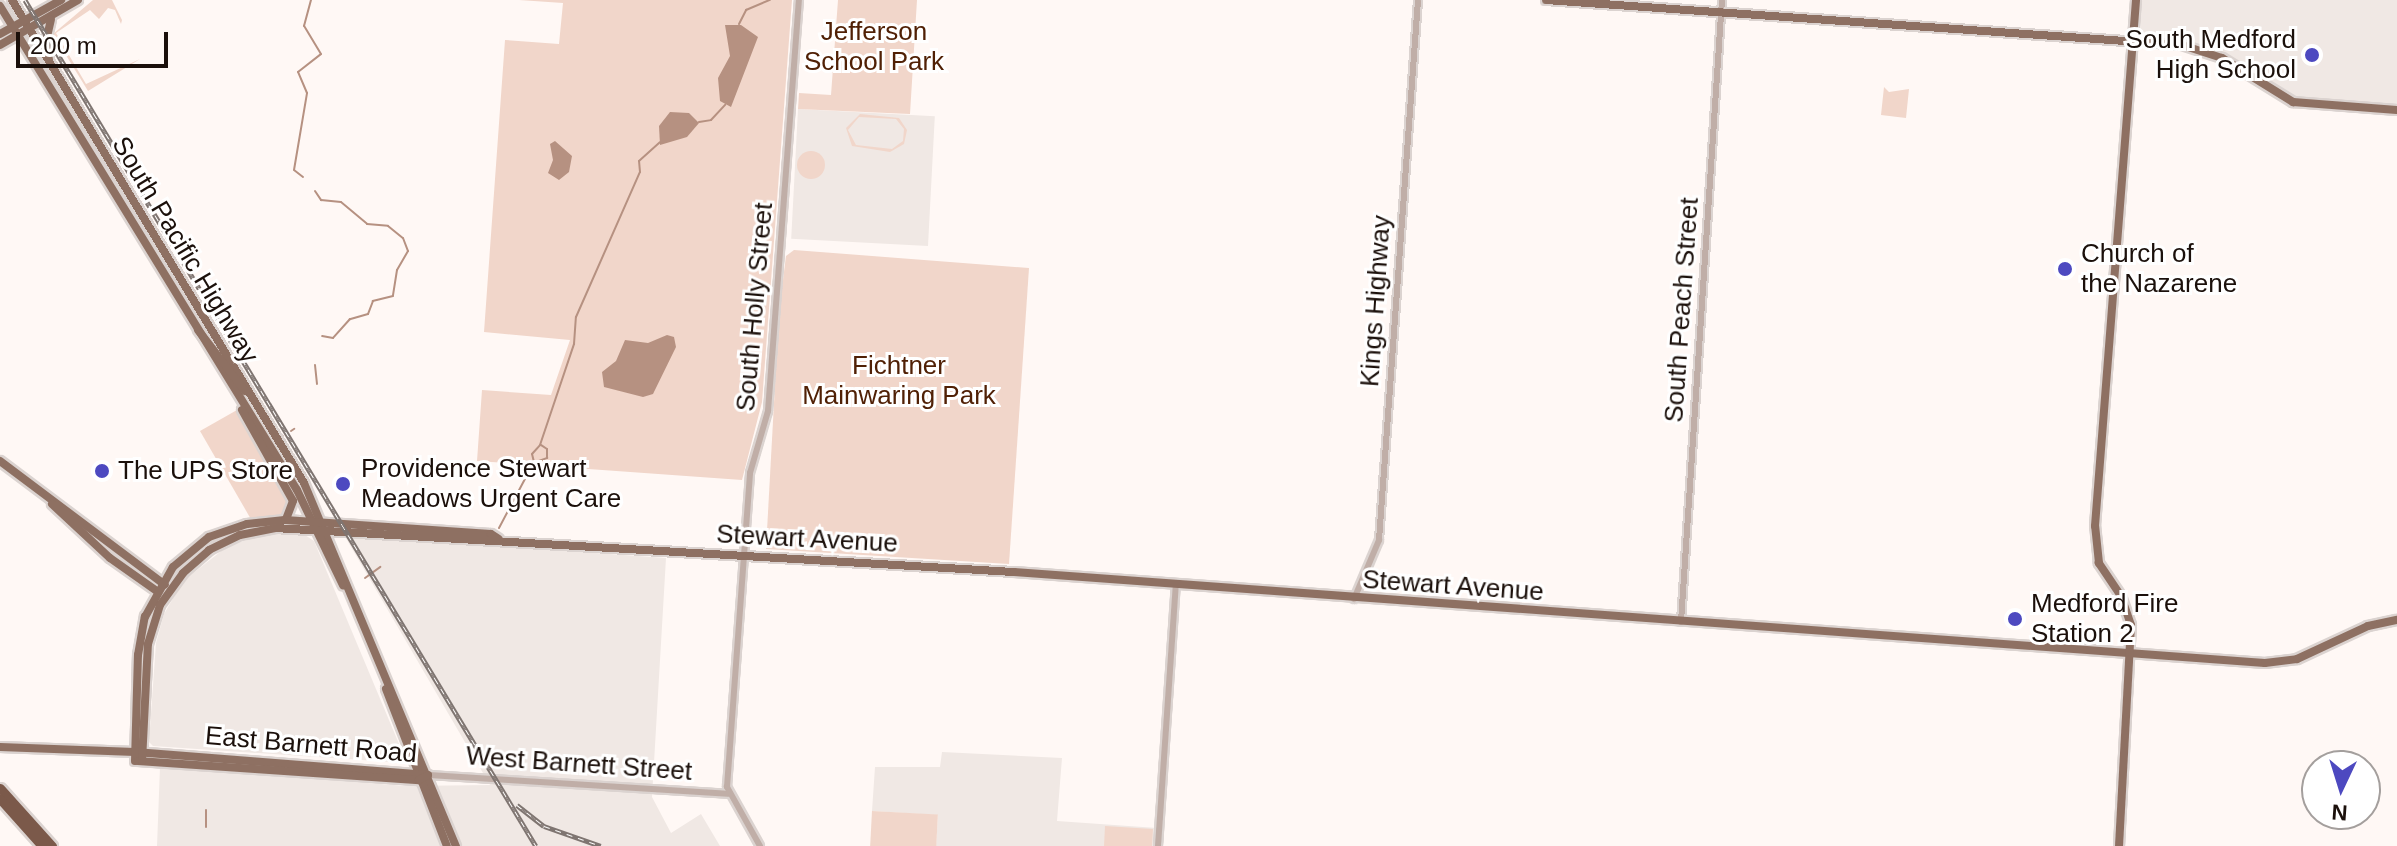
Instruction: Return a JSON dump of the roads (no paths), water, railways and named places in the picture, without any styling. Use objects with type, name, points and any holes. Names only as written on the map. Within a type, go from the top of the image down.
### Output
[{"type":"highway","points":[[0,788],[52,846]]},
{"type":"highway","points":[[0,799],[42,846]]},
{"type":"main road","name":"South Pacific Highway","points":[[12,0],[252,397],[319,526]]},
{"type":"main road","points":[[0,34],[61,0]]},
{"type":"main road","points":[[0,45],[51,20],[78,0]]},
{"type":"main road","points":[[1546,0],[2132,42],[2206,51],[2293,102],[2397,110]]},
{"type":"main road","points":[[2119,846],[2131,653],[2127,609],[2102,569],[2094,537],[2136,0]]},
{"type":"main road","name":"South Pacific Highway","points":[[0,6],[239,401],[319,526]]},
{"type":"main road","points":[[51,20],[46,41],[51,69]]},
{"type":"main road","points":[[196,329],[207,335],[236,383],[252,397]]},
{"type":"main road","points":[[239,401],[293,501],[285,520]]},
{"type":"main road","points":[[0,461],[52,504],[89,541],[163,590]]},
{"type":"main road","points":[[136,756],[138,647],[163,590],[187,554],[217,533],[285,520],[319,526]]},
{"type":"main road","points":[[319,526],[386,689],[412,734],[421,775],[447,846]]},
{"type":"main road","points":[[163,590],[198,558],[232,538],[262,530],[319,526]]},
{"type":"main road","name":"Stewart Avenue","points":[[319,526],[465,532],[499,539]]},
{"type":"main road","name":"Stewart Avenue","points":[[319,526],[417,537],[499,539],[1176,584],[1354,599],[2282,662],[2397,620]]},
{"type":"main road","points":[[417,537],[465,532]]},
{"type":"main road","points":[[386,689],[392,713],[456,846]]},
{"type":"main road","points":[[392,713],[412,734]]},
{"type":"main road","name":"East Barnett Road","points":[[0,747],[348,766],[421,775]]},
{"type":"main road","name":"East Barnett Road","points":[[136,756],[315,773],[421,775]]},
{"type":"main road","points":[[315,773],[348,766]]},
{"type":"street","name":"South Holly Street","points":[[728,794],[750,473],[768,411],[799,0]]},
{"type":"street","name":"Kings Highway","points":[[1354,599],[1379,540],[1418,0]]},
{"type":"street","name":"South Peach Street","points":[[1681,622],[1722,0]]},
{"type":"street","points":[[1158,846],[1176,584]]},
{"type":"street","name":"West Barnett Street","points":[[421,775],[728,794]]},
{"type":"street","points":[[728,794],[760,846]]},
{"type":"waterway","points":[[303,177],[294,170],[307,93],[298,72],[321,54],[304,26],[311,0]]},
{"type":"waterway","points":[[739,24],[746,10],[770,0]]},
{"type":"waterway","points":[[699,122],[711,120],[725,105]]},
{"type":"waterway","points":[[499,528],[534,462],[532,454],[540,445],[574,344],[576,317],[640,172],[639,161],[660,142]]},
{"type":"waterway","points":[[315,191],[321,200],[341,202],[367,224],[388,226],[403,238],[408,251],[397,270],[393,296],[373,301],[368,314],[350,319],[333,338],[322,336]]},
{"type":"waterway","points":[[315,365],[317,384]]},
{"type":"waterway","points":[[536,462],[547,458],[547,449],[541,445]]},
{"type":"waterway","points":[[365,578],[380,567]]},
{"type":"waterway","points":[[206,810],[206,827]]},
{"type":"railway","points":[[25,0],[536,846]]},
{"type":"railway","points":[[517,805],[544,826],[601,846]]},
{"type":"place","name":"South Medford High School","points":[[2312,55]]},
{"type":"place","name":"Church of the Nazarene","points":[[2065,269]]},
{"type":"place","name":"The UPS Store","points":[[102,471]]},
{"type":"place","name":"Providence Stewart Meadows Urgent Care","points":[[343,484]]},
{"type":"place","name":"Medford Fire Station 2","points":[[2015,619]]},
{"type":"park label","name":"Jefferson School Park","points":[[874,47]]},
{"type":"park label","name":"Fichtner Mainwaring Park","points":[[899,381]]}]
